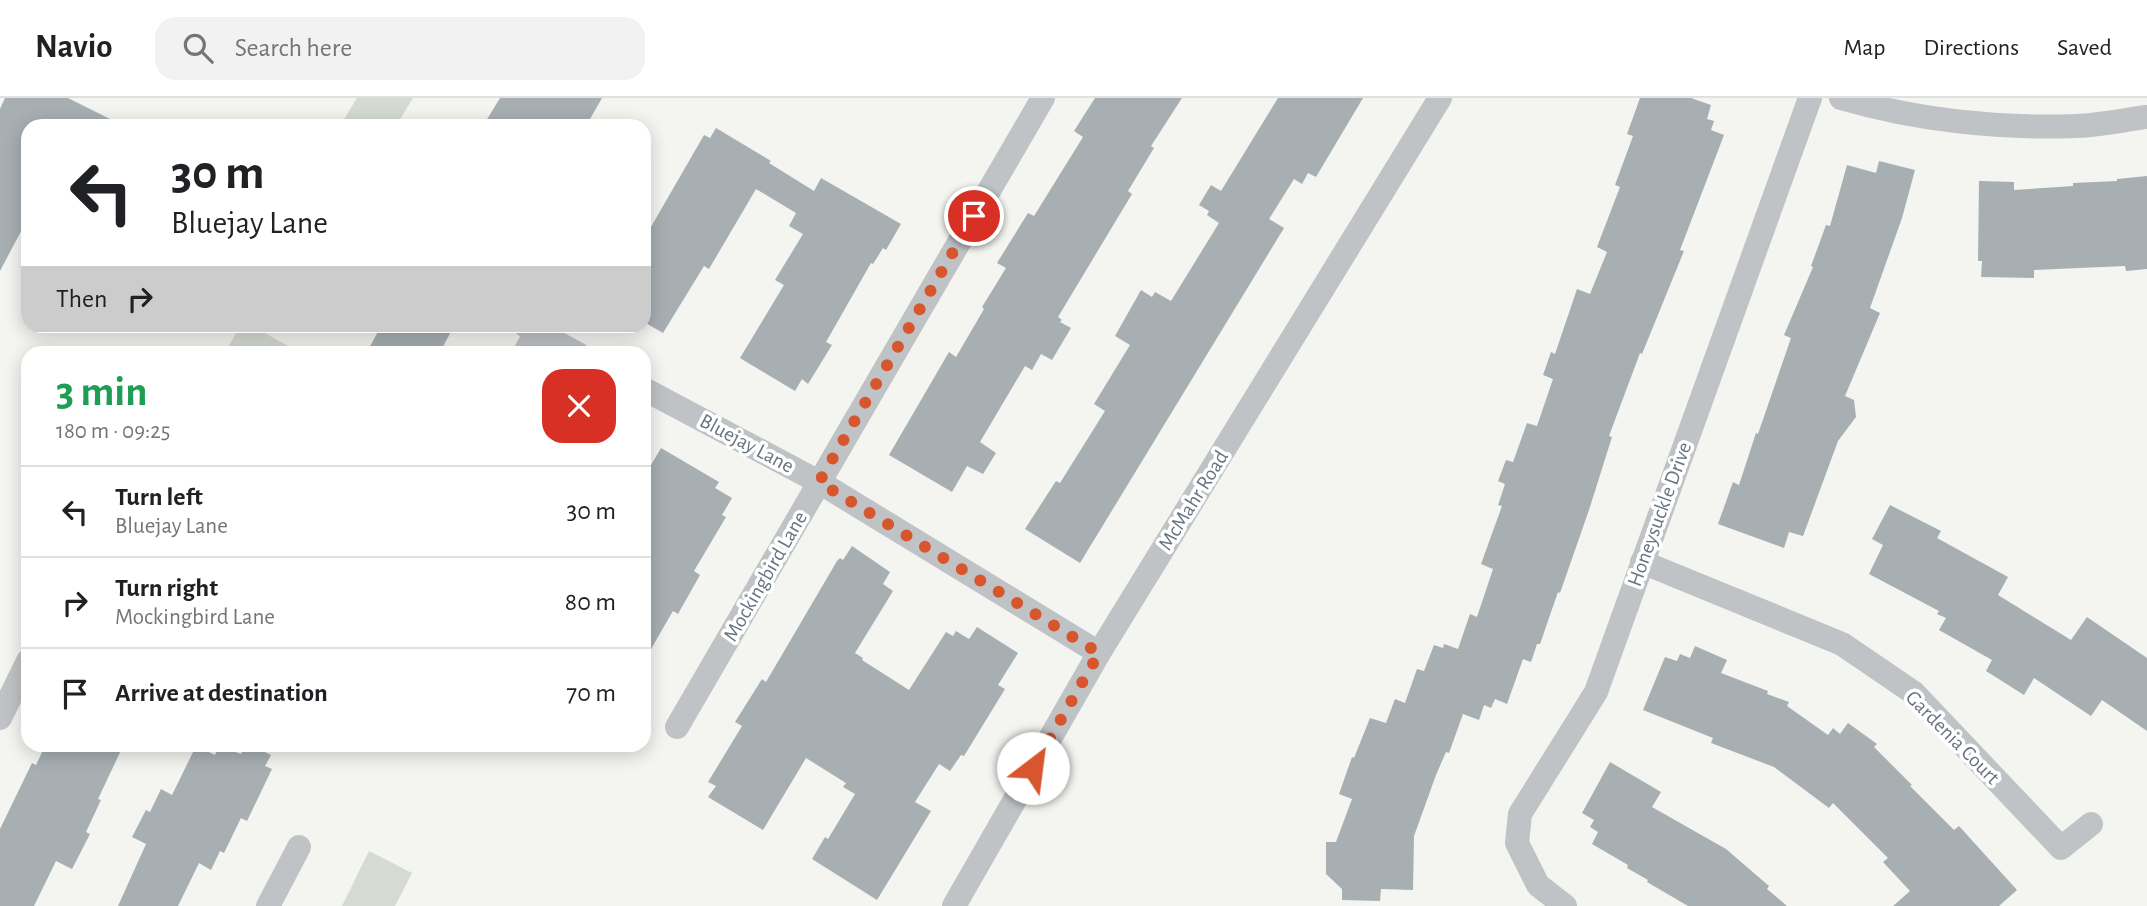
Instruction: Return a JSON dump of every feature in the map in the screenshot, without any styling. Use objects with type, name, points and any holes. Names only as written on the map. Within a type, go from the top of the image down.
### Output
[{"type":"street","name":"Mockingbird Lane","points":[[677,727],[1044,98]]},
{"type":"street","name":"McMahr Road","points":[[954,906],[1099,653],[1440,98]]},
{"type":"street","name":"Honeysuckle Drive","points":[[1565,906],[1538,886],[1517,842],[1521,814],[1596,692],[1810,98]]},
{"type":"street","points":[[1841,98],[1884,110],[2006,126],[2078,126],[2147,117]]},
{"type":"street","points":[[542,333],[564,346]]},
{"type":"street","name":"Bluejay Lane","points":[[651,393],[819,482],[1099,653]]},
{"type":"street","name":"Gardenia Court","points":[[1642,562],[1842,644],[1914,693],[2061,848],[2091,824]]},
{"type":"street","points":[[0,718],[21,675]]},
{"type":"street","points":[[268,906],[299,847]]},
{"type":"shaded area","points":[[357,98],[413,98],[400,119],[344,119]]},
{"type":"shaded area","points":[[236,333],[265,333],[288,346],[229,346]]},
{"type":"shaded area","points":[[369,851],[412,873],[395,906],[342,906]]},
{"type":"building","points":[[5,98],[68,98],[110,119],[21,119],[21,231],[0,271],[0,109]]},
{"type":"building","points":[[500,98],[602,98],[590,119],[487,119]]},
{"type":"building","points":[[1095,98],[1182,98],[1151,146],[1154,148],[1128,191],[1132,194],[1058,317],[1062,320],[1060,322],[1071,328],[1052,360],[1041,354],[1032,370],[1025,366],[980,442],[996,453],[983,474],[967,466],[952,492],[889,455],[949,352],[956,357],[984,309],[982,307],[1006,268],[997,263],[1028,213],[1034,216],[1083,137],[1074,131]]},
{"type":"building","points":[[1278,98],[1363,98],[1316,177],[1308,173],[1302,184],[1294,179],[1269,219],[1284,228],[1080,563],[1025,529],[1056,481],[1060,483],[1105,411],[1094,404],[1130,345],[1115,336],[1141,290],[1152,297],[1155,292],[1171,301],[1219,223],[1207,215],[1209,211],[1199,205],[1211,185],[1221,191]]},
{"type":"building","points":[[1640,98],[1691,98],[1711,105],[1707,119],[1714,121],[1711,130],[1724,135],[1680,250],[1684,251],[1642,354],[1640,353],[1609,436],[1612,437],[1560,593],[1558,592],[1531,662],[1523,659],[1507,704],[1495,699],[1491,708],[1484,705],[1479,720],[1463,714],[1449,753],[1446,752],[1436,775],[1414,836],[1413,890],[1381,889],[1380,901],[1342,900],[1342,889],[1326,874],[1326,842],[1336,842],[1352,799],[1339,794],[1352,757],[1354,758],[1370,718],[1386,723],[1395,699],[1405,703],[1417,669],[1424,671],[1434,645],[1443,648],[1444,644],[1458,649],[1470,614],[1477,617],[1493,569],[1481,564],[1502,506],[1498,505],[1505,484],[1498,481],[1506,460],[1513,462],[1527,423],[1537,426],[1553,379],[1543,375],[1551,352],[1555,354],[1577,289],[1590,294],[1607,252],[1597,247],[1620,187],[1615,185],[1633,136],[1627,134]]},
{"type":"building","points":[[716,128],[814,191],[821,178],[901,224],[886,250],[883,248],[873,264],[871,263],[826,342],[832,345],[808,384],[802,379],[795,391],[740,358],[784,285],[775,280],[803,234],[789,226],[796,213],[756,189],[709,269],[704,266],[663,333],[651,326],[651,227],[704,135],[710,138]]},
{"type":"building","points":[[1879,161],[1915,170],[1902,218],[1870,308],[1880,313],[1845,396],[1854,400],[1856,417],[1838,441],[1803,536],[1789,532],[1784,548],[1718,524],[1733,482],[1739,485],[1756,433],[1758,434],[1791,338],[1784,335],[1813,267],[1811,266],[1826,225],[1830,226],[1847,165],[1876,173]]},
{"type":"building","points":[[2147,176],[2147,269],[2126,271],[2125,266],[2034,270],[2034,278],[1981,277],[1982,261],[1978,261],[1979,181],[2014,182],[2014,190],[2073,186],[2073,183],[2117,181]]},
{"type":"building","points":[[377,333],[450,333],[443,346],[370,346]]},
{"type":"building","points":[[661,448],[719,482],[715,488],[732,498],[722,515],[726,517],[694,571],[700,575],[678,614],[673,611],[651,649],[651,465]]},
{"type":"building","points":[[1890,505],[1941,531],[1937,538],[2008,577],[1998,595],[2071,640],[2087,617],[2147,658],[2147,731],[2102,700],[2091,716],[2034,678],[2024,695],[1986,671],[1992,660],[1939,630],[1946,618],[1937,614],[1939,611],[1869,574],[1883,545],[1872,539]]},
{"type":"building","points":[[852,546],[890,572],[883,584],[893,591],[855,653],[863,658],[862,660],[909,690],[946,632],[953,636],[956,631],[969,639],[977,627],[1018,653],[998,685],[1005,689],[964,756],[961,755],[950,771],[939,764],[915,802],[931,811],[877,900],[812,859],[825,837],[828,839],[855,794],[843,787],[846,783],[806,758],[763,830],[708,797],[716,786],[708,782],[742,726],[735,722],[762,679],[766,682],[837,561],[840,558],[843,560]]},
{"type":"building","points":[[1695,646],[1727,660],[1721,673],[1789,702],[1787,706],[1828,735],[1833,728],[1840,734],[1848,723],[1877,744],[1874,747],[1912,785],[1910,786],[1954,830],[1959,826],[2017,890],[1999,906],[1893,906],[1910,891],[1883,862],[1888,858],[1833,803],[1829,808],[1774,767],[1711,743],[1713,738],[1643,710],[1665,657],[1677,661],[1680,654],[1690,658]]},
{"type":"building","points":[[42,752],[120,752],[98,799],[101,800],[86,832],[90,834],[72,869],[56,861],[34,906],[0,906],[0,829],[32,763],[36,765]]},
{"type":"building","points":[[193,752],[209,752],[215,755],[216,752],[265,752],[271,755],[265,766],[272,769],[247,821],[241,818],[224,853],[220,851],[211,870],[199,863],[178,906],[118,906],[146,844],[132,837],[146,810],[150,812],[161,789],[172,795]]},
{"type":"building","points":[[1610,762],[1661,792],[1652,807],[1726,849],[1769,886],[1767,889],[1787,906],[1688,906],[1592,844],[1598,832],[1590,827],[1594,820],[1582,813]]},
{"type":"route","points":[[974,216],[819,482],[1099,653],[1033,768]]}]
